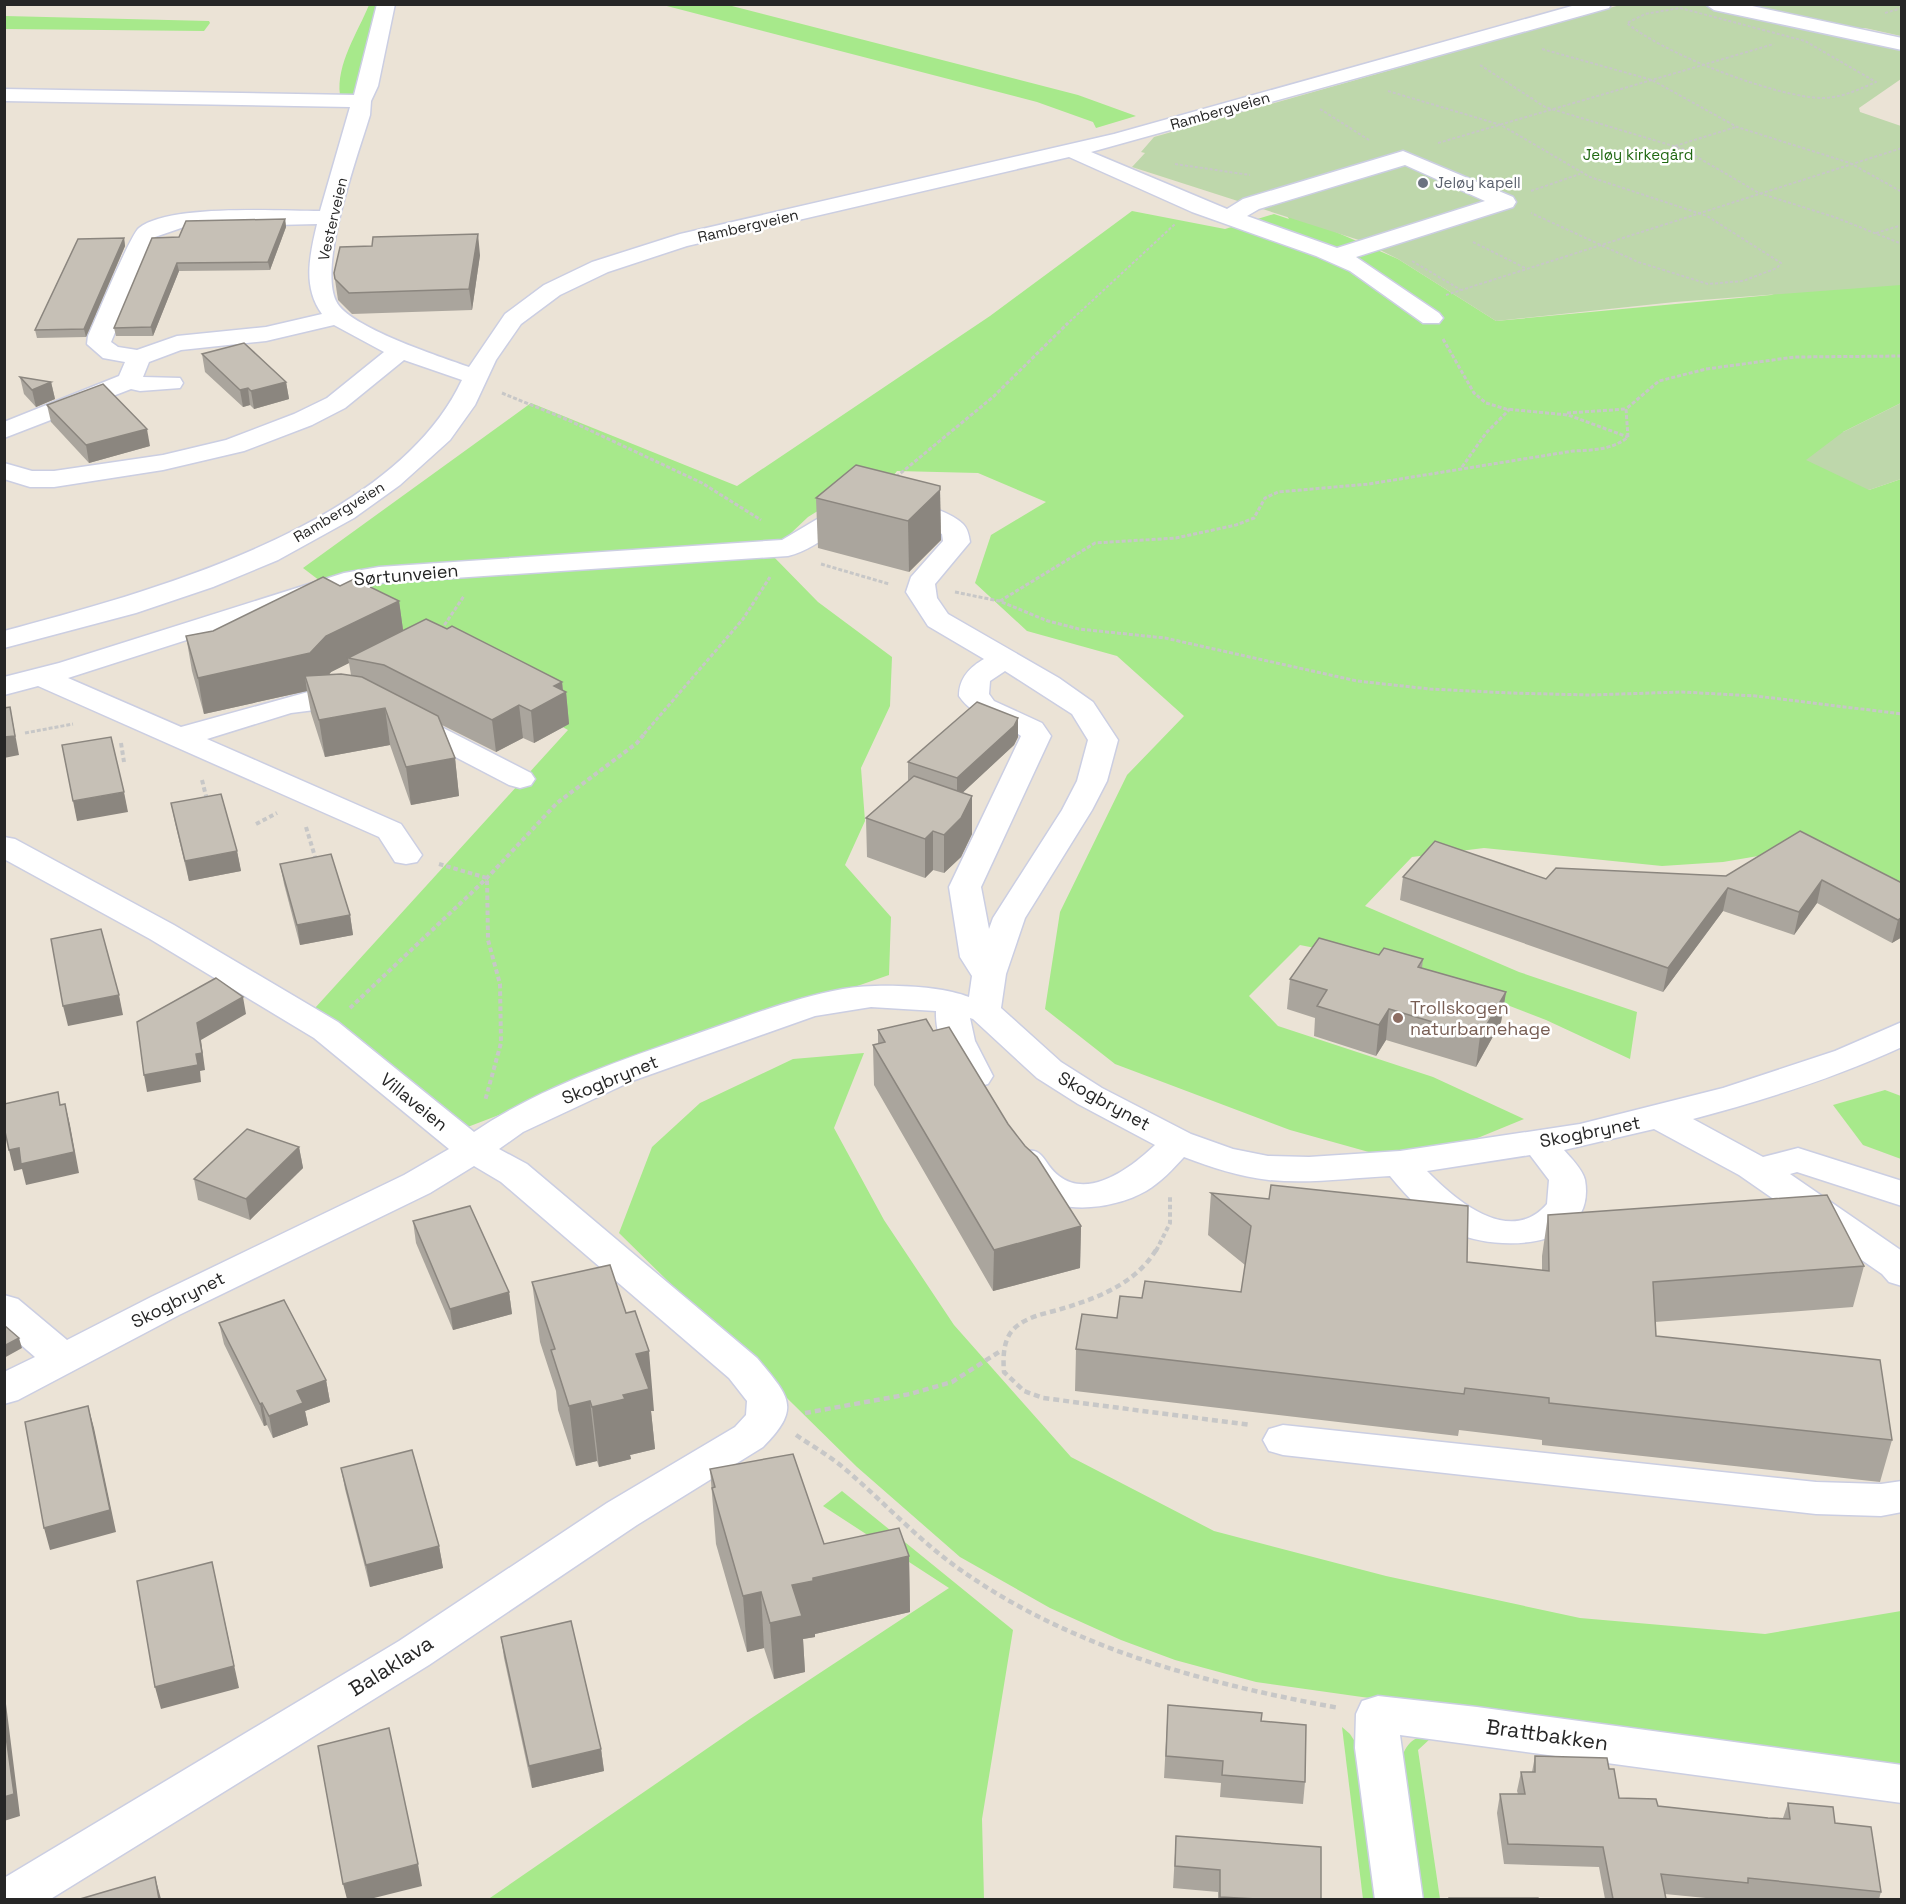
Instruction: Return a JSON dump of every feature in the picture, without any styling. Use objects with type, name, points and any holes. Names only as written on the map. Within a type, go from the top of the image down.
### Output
[{"type":"street","name":"Vesterveien","points":[[386,4],[368,86],[361,101],[360,115],[331,217],[320,277],[324,301],[331,312],[378,342],[404,350],[474,381]]},
{"type":"street","name":"Rambergveien","points":[[4,640],[126,607],[203,581],[268,554],[335,518],[392,480],[433,443],[463,405],[502,332],[523,310],[564,283],[618,260],[680,241],[1073,151],[1602,4]]},
{"type":"street","points":[[1714,4],[1902,44]]},
{"type":"street","points":[[1807,4],[1856,21]]},
{"type":"street","points":[[4,95],[361,101]]},
{"type":"street","points":[[1073,151],[1107,168],[1200,207],[1358,266],[1422,311]]},
{"type":"street","points":[[1230,218],[1251,204],[1397,161],[1403,157],[1505,202]]},
{"type":"street","points":[[1336,256],[1505,202]]},
{"type":"street","points":[[171,383],[140,384],[135,368],[99,344],[100,336],[146,234],[164,224],[184,220],[331,217]]},
{"type":"street","points":[[4,431],[120,387],[135,368],[177,343],[267,334],[338,316]]},
{"type":"street","points":[[4,471],[30,479],[54,479],[195,458],[262,437],[316,414],[355,391],[386,359],[404,350]]},
{"type":"street","points":[[788,548],[820,529],[849,506],[872,502],[916,511],[954,530],[957,542],[921,583],[920,592],[939,620],[1083,708],[1103,740],[1092,781],[1077,810],[1008,918],[989,974],[969,1007],[951,1025],[959,1048],[1003,1121],[1046,1185],[1071,1195],[1104,1192],[1133,1183],[1172,1148]]},
{"type":"street","name":"Sørtunveien","points":[[4,686],[344,581],[379,575],[788,548]]},
{"type":"street","points":[[989,974],[982,968],[977,957],[965,887],[1036,736],[1032,729],[984,708],[974,696],[974,681],[979,674],[1005,659]]},
{"type":"street","points":[[327,698],[342,680],[362,670]]},
{"type":"street","points":[[42,676],[390,831],[406,855]]},
{"type":"street","points":[[179,738],[290,705],[327,698],[353,698],[382,707],[520,778]]},
{"type":"street","name":"Villaveien","points":[[4,846],[162,932],[326,1030],[472,1149],[514,1173],[743,1368],[767,1398],[766,1420]]},
{"type":"street","name":"Skogbrynet","points":[[4,1390],[165,1306],[359,1214],[426,1179],[510,1124],[620,1073],[807,1007],[871,997],[969,1007],[1009,1031],[1049,1070],[1172,1148],[1268,1168],[1319,1169],[1400,1163],[1581,1136],[1660,1118],[1733,1097],[1847,1059],[1902,1033]]},
{"type":"street","points":[[1660,1118],[1708,1139],[1895,1265],[1902,1273]]},
{"type":"street","points":[[1400,1163],[1418,1184],[1469,1224],[1497,1230],[1528,1231],[1548,1224],[1565,1206],[1567,1179],[1540,1143]]},
{"type":"street","points":[[1757,1171],[1798,1160],[1902,1194]]},
{"type":"street","points":[[4,1308],[63,1359]]},
{"type":"street","name":"Balaklava","points":[[8,1899],[414,1653],[622,1514],[749,1437],[766,1420]]},
{"type":"street","points":[[1283,1440],[1815,1498],[1881,1500],[1902,1496]]},
{"type":"street","points":[[1378,1714],[1378,1748],[1399,1899]]},
{"type":"street","name":"Brattbakken","points":[[1378,1714],[1902,1784]]},
{"type":"path","points":[[1680,8],[1797,38],[1876,82],[1836,96],[1818,97],[1702,65],[1632,28],[1627,23],[1631,19],[1680,8]]},
{"type":"path","points":[[1789,40],[1830,29]]},
{"type":"path","points":[[1319,109],[1378,145],[1403,157],[1407,152],[1778,43]]},
{"type":"path","points":[[1539,49],[1652,80],[1737,127],[1850,163],[1902,192]]},
{"type":"path","points":[[1484,60],[1479,64],[1552,110],[1675,146],[1759,193],[1902,244]]},
{"type":"path","points":[[1383,91],[1400,93],[1501,125],[1582,174],[1698,212],[1778,260],[1780,266],[1736,284],[1719,286],[1638,262],[1505,202]]},
{"type":"path","points":[[1313,110],[1327,105]]},
{"type":"path","points":[[1675,146],[1737,127]]},
{"type":"path","points":[[1628,437],[1590,421],[1560,414],[1511,408],[1478,398],[1471,389],[1451,348],[1422,311],[1461,290],[1525,268],[1902,147]]},
{"type":"path","points":[[1171,163],[1287,180],[1307,187]]},
{"type":"path","points":[[1505,202],[1582,174]]},
{"type":"path","points":[[872,502],[906,468],[993,397],[1170,228],[1200,207]]},
{"type":"path","points":[[1437,224],[1525,268]]},
{"type":"path","points":[[1876,233],[1902,225]]},
{"type":"path","points":[[1380,241],[1461,290]]},
{"type":"path","points":[[1560,414],[1626,410],[1647,389],[1659,381],[1706,369],[1795,357],[1902,356]]},
{"type":"path","points":[[474,381],[515,397],[702,483],[771,527],[788,548],[803,558],[871,580],[920,592],[960,592],[999,601],[1048,621],[1079,629],[1165,639],[1357,681],[1430,689],[1510,693],[1590,695],[1682,692],[1756,696],[1902,714]]},
{"type":"path","points":[[1462,468],[1486,433],[1511,408]]},
{"type":"path","points":[[999,601],[1095,543],[1176,538],[1236,525],[1254,518],[1264,498],[1278,492],[1357,486],[1573,451],[1620,446],[1628,437],[1626,410]]},
{"type":"path","points":[[326,1030],[487,878],[557,803],[637,743],[695,672],[743,619],[788,548]]},
{"type":"path","points":[[439,633],[479,569]]},
{"type":"path","points":[[406,855],[487,878]]},
{"type":"path","points":[[472,1149],[501,1043],[500,984],[488,940],[487,878]]},
{"type":"path","points":[[766,1420],[910,1394],[952,1382],[1002,1350],[1016,1326],[1041,1314],[1102,1298],[1124,1285],[1156,1253],[1173,1222],[1174,1208],[1166,1184],[1172,1148]]},
{"type":"path","points":[[1002,1350],[1004,1372],[1024,1390],[1043,1398],[1256,1426],[1283,1440]]},
{"type":"path","points":[[766,1420],[789,1430],[844,1468],[964,1573],[1010,1602],[1050,1623],[1123,1653],[1224,1685],[1378,1714]]},
{"type":"green space","points":[[369,5],[382,5],[359,91],[353,95],[340,95],[341,72],[349,48]]},
{"type":"green space","points":[[663,5],[728,5],[1078,95],[1136,116],[1096,128],[1093,122],[1037,102]]},
{"type":"green space","name":"Jeløy kirkegård","points":[[1620,5],[1706,5],[1901,45],[1901,79],[1859,108],[1860,112],[1901,126],[1901,285],[1675,302],[1496,321],[1398,259],[1362,241],[1132,167],[1145,153],[1141,152],[1154,137]]},
{"type":"green space","points":[[1734,5],[1901,5],[1901,36],[1865,28],[1846,28]]},
{"type":"green space","points":[[5,16],[209,21],[210,23],[204,31],[5,29]]},
{"type":"green space","points":[[1283,209],[1398,259],[1496,321],[1771,295],[1901,248],[1901,403],[1843,432],[1869,490],[1901,479],[1901,888],[1816,846],[1723,862],[1662,866],[1484,848],[1412,857],[1365,906],[1519,972],[1637,1012],[1630,1059],[1546,1020],[1409,967],[1300,945],[1249,996],[1278,1026],[1433,1077],[1524,1119],[1463,1144],[1401,1161],[1290,1130],[1115,1064],[1045,1009],[1060,912],[1127,775],[1184,716],[1117,656],[1027,631],[975,583],[991,535],[1046,502],[978,473],[897,471],[880,493],[842,496],[808,517],[770,553],[818,602],[892,657],[890,706],[861,768],[865,821],[845,865],[891,917],[889,975],[629,1065],[465,1128],[305,1019],[568,730],[366,616],[303,568],[531,403],[737,486],[990,316],[1132,211],[1225,229],[1274,214],[1289,219]]},
{"type":"green space","points":[[1901,403],[1901,479],[1869,490],[1806,460],[1843,432]]},
{"type":"green space","points":[[864,1053],[834,1128],[884,1220],[954,1325],[1071,1457],[1214,1531],[1386,1576],[1580,1618],[1765,1634],[1901,1611],[1901,1768],[1641,1730],[1256,1682],[1175,1660],[1121,1640],[1050,1608],[960,1557],[857,1467],[619,1233],[652,1147],[700,1103],[793,1059]]},
{"type":"green space","points":[[1885,1090],[1901,1096],[1901,1159],[1863,1145],[1833,1105]]},
{"type":"green space","points":[[842,1491],[1013,1630],[982,1819],[984,1899],[487,1900],[750,1719],[949,1588],[823,1506]]},
{"type":"green space","points":[[1342,1727],[1350,1734],[1361,1751],[1379,1899],[1363,1899]]},
{"type":"green space","points":[[1432,1733],[1431,1738],[1418,1750],[1440,1899],[1418,1899],[1400,1765],[1410,1743]]},
{"type":"building","points":[[285,219],[268,262],[177,263],[151,327],[114,328],[152,238],[179,237],[186,221]]},
{"type":"building","points":[[478,234],[469,289],[349,293],[335,279],[334,273],[340,247],[372,246],[373,237]]},
{"type":"building","points":[[124,238],[84,329],[35,330],[78,239]]},
{"type":"building","points":[[244,343],[286,382],[251,391],[248,388],[240,390],[202,354]]},
{"type":"building","points":[[20,377],[51,382],[32,390]]},
{"type":"building","points":[[103,384],[147,429],[86,445],[47,405]]},
{"type":"building","points":[[856,465],[940,486],[940,490],[908,521],[816,498]]},
{"type":"building","points":[[323,577],[340,586],[354,579],[399,601],[326,636],[310,653],[198,678],[186,636],[213,631]]},
{"type":"building","points":[[426,619],[447,629],[452,626],[562,682],[554,686],[566,692],[531,711],[519,705],[492,720],[384,665],[348,658]]},
{"type":"building","points":[[341,674],[362,677],[438,716],[455,758],[406,767],[385,708],[319,720],[305,676]]},
{"type":"building","points":[[977,702],[1018,718],[1014,726],[957,778],[908,762]]},
{"type":"building","points":[[10,707],[15,736],[4,737],[4,708]]},
{"type":"building","points":[[111,737],[124,792],[73,801],[62,745]]},
{"type":"building","points":[[914,776],[972,796],[961,818],[944,835],[933,831],[925,839],[866,818]]},
{"type":"building","points":[[221,794],[237,851],[185,861],[171,803]]},
{"type":"building","points":[[1800,831],[1902,883],[1902,917],[1898,920],[1822,880],[1799,912],[1728,888],[1668,968],[1403,877],[1435,841],[1546,879],[1556,868],[1726,876]]},
{"type":"building","points":[[331,854],[350,915],[297,925],[280,864]]},
{"type":"building","points":[[101,929],[119,995],[63,1006],[51,939]]},
{"type":"building","points":[[1319,938],[1379,955],[1384,948],[1423,959],[1418,967],[1506,992],[1480,1036],[1389,1009],[1379,1025],[1317,1006],[1327,990],[1290,979]]},
{"type":"building","points":[[216,978],[243,997],[197,1023],[202,1053],[196,1054],[198,1065],[144,1075],[137,1022]]},
{"type":"building","points":[[926,1019],[933,1031],[949,1027],[1008,1124],[1037,1157],[1081,1226],[994,1250],[873,1045],[885,1042],[878,1030]]},
{"type":"building","points":[[58,1092],[60,1105],[65,1104],[74,1152],[21,1164],[19,1148],[9,1150],[4,1127],[4,1104]]},
{"type":"building","points":[[247,1129],[299,1147],[246,1199],[194,1179]]},
{"type":"building","points":[[1271,1185],[1468,1206],[1467,1262],[1549,1271],[1548,1215],[1827,1195],[1864,1266],[1653,1282],[1656,1336],[1880,1360],[1892,1440],[1549,1403],[1549,1398],[1465,1388],[1464,1394],[1076,1349],[1082,1314],[1117,1318],[1120,1296],[1142,1298],[1145,1281],[1241,1292],[1251,1226],[1211,1193],[1269,1199]]},
{"type":"building","points":[[470,1206],[509,1292],[450,1309],[413,1221]]},
{"type":"building","points":[[610,1265],[626,1313],[635,1311],[649,1351],[636,1354],[649,1389],[623,1395],[625,1399],[592,1407],[590,1401],[569,1406],[551,1350],[555,1349],[532,1282]]},
{"type":"building","points":[[284,1300],[326,1380],[297,1391],[303,1403],[269,1416],[262,1403],[260,1404],[219,1323]]},
{"type":"building","points":[[4,1325],[19,1338],[4,1346]]},
{"type":"building","points":[[88,1406],[110,1510],[44,1528],[25,1422]]},
{"type":"building","points":[[412,1450],[439,1546],[366,1565],[341,1468]]},
{"type":"building","points":[[793,1454],[824,1544],[899,1528],[909,1556],[792,1585],[802,1616],[770,1623],[761,1592],[743,1596],[712,1488],[715,1487],[710,1469]]},
{"type":"building","points":[[212,1562],[234,1666],[155,1687],[137,1581]]},
{"type":"building","points":[[571,1621],[601,1749],[529,1766],[501,1637]]},
{"type":"building","points":[[1168,1705],[1262,1713],[1261,1721],[1306,1725],[1305,1782],[1222,1775],[1223,1761],[1166,1756]]},
{"type":"building","points":[[4,1722],[14,1794],[4,1797]]},
{"type":"building","points":[[389,1728],[418,1864],[343,1884],[318,1746]]},
{"type":"building","points":[[1535,1756],[1607,1758],[1609,1769],[1614,1769],[1619,1798],[1656,1799],[1658,1806],[1790,1819],[1788,1803],[1833,1807],[1835,1823],[1871,1827],[1881,1892],[1748,1878],[1748,1883],[1661,1874],[1666,1899],[1613,1899],[1603,1847],[1508,1844],[1500,1794],[1525,1794],[1521,1772],[1535,1772]]},
{"type":"building","points":[[1176,1836],[1321,1847],[1321,1899],[1220,1897],[1220,1870],[1175,1866]]},
{"type":"building","points":[[155,1877],[159,1899],[80,1899]]},
{"type":"building","points":[[1538,1898],[1539,1899],[1449,1899]]},
{"type":"place","name":"Jeløy kapell","points":[[1423,183]]},
{"type":"place","name":"Trollskogen naturbarnehage","points":[[1398,1018]]}]
